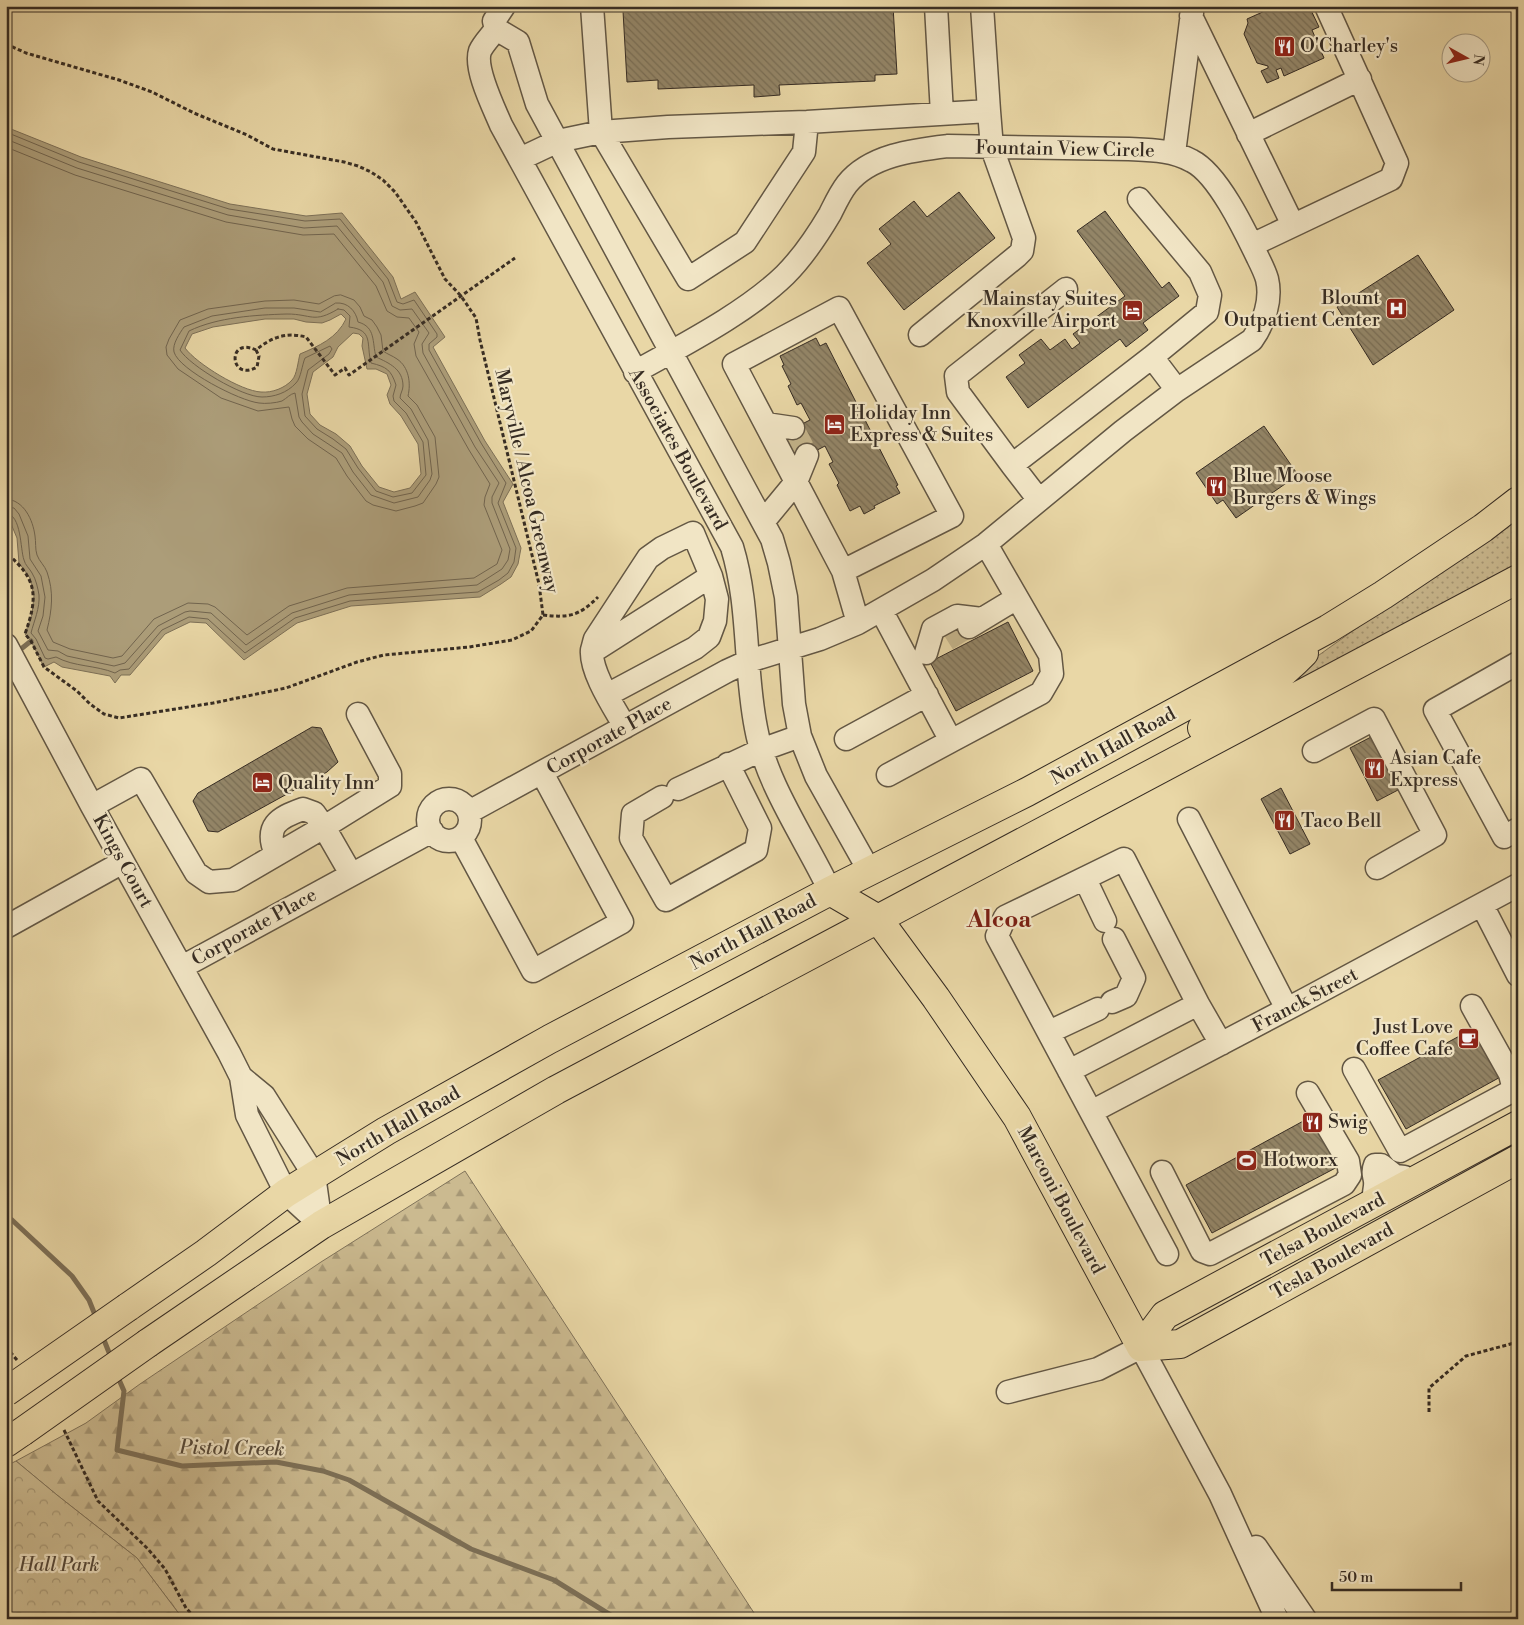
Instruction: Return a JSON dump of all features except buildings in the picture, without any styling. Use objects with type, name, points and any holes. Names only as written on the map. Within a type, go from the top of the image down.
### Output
[{"type":"main road","name":"North Hall Road","points":[[6,1392],[206,1253],[286,1193],[386,1131],[550,1039],[830,891],[1027,792],[1328,629],[1383,595],[1483,528],[1518,501]]},
{"type":"main road","points":[[14,1437],[321,1225],[556,1090],[1518,578]]},
{"type":"main road","points":[[878,919],[887,899],[906,884],[1066,797],[1219,718],[1266,687],[1290,667],[1328,629]]},
{"type":"main road","name":"Marconi Boulevard","points":[[870,872],[878,919]]},
{"type":"main road","name":"Marconi Boulevard","points":[[830,891],[878,919],[936,998],[1017,1117],[1141,1348]]},
{"type":"main road","name":"Telsa Boulevard","points":[[1141,1348],[1165,1314],[1518,1125]]},
{"type":"main road","name":"Tesla Boulevard","points":[[1141,1348],[1180,1344],[1518,1159]]},
{"type":"street","points":[[592,6],[601,132],[688,279],[745,242],[804,152],[807,122]]},
{"type":"street","points":[[936,6],[942,114]]},
{"type":"street","points":[[920,335],[1022,251],[1024,238],[992,148],[982,6]]},
{"type":"street","points":[[1252,245],[1391,179],[1397,163],[1326,6]]},
{"type":"street","points":[[1194,11],[1248,134],[1292,225]]},
{"type":"street","points":[[1174,153],[1194,11]]},
{"type":"street","name":"Associates Boulevard","points":[[830,891],[775,785],[761,750],[756,729],[742,593],[738,567],[732,548],[501,125],[485,89],[479,63],[480,52],[498,19],[518,42],[537,104],[772,539],[786,597],[794,704],[800,736],[816,776],[870,872]]},
{"type":"street","points":[[1248,134],[1360,79]]},
{"type":"street","points":[[520,160],[558,141],[601,132],[989,111]]},
{"type":"street","name":"Fountain View Circle","points":[[635,372],[755,300],[784,275],[808,249],[847,184],[860,172],[872,164],[893,156],[924,149],[948,146],[992,148],[1129,148],[1174,153],[1194,162],[1225,195],[1252,245],[1267,278],[1266,311],[1260,329],[1252,340],[1177,390],[1123,431],[986,544],[933,580],[858,623],[820,639],[749,661]]},
{"type":"street","points":[[1012,465],[1207,312],[1210,295],[1200,272],[1139,199]]},
{"type":"street","points":[[1039,500],[958,392],[956,376],[1066,289]]},
{"type":"street","points":[[843,571],[952,516],[839,308],[734,364],[843,571],[858,623]]},
{"type":"street","points":[[1152,357],[1177,390]]},
{"type":"street","points":[[766,424],[792,428]]},
{"type":"street","points":[[763,522],[796,482],[807,456]]},
{"type":"street","points":[[607,695],[695,648],[708,638],[715,621],[717,599],[711,576],[693,533],[662,548],[648,558],[595,639],[592,652],[599,679],[607,695],[625,727]]},
{"type":"street","points":[[888,776],[951,740],[1041,693],[1052,674],[1050,655],[986,544]]},
{"type":"street","points":[[592,652],[711,576]]},
{"type":"street","points":[[917,658],[1017,598]]},
{"type":"street","points":[[881,610],[917,658],[927,695],[951,740]]},
{"type":"street","points":[[917,658],[933,629],[956,616],[964,630]]},
{"type":"street","name":"Kings Court","points":[[6,645],[240,1077],[247,1115],[286,1193],[321,1225]]},
{"type":"street","name":"Corporate Place","points":[[469,812],[727,671],[749,661]]},
{"type":"street","points":[[1518,663],[1435,710],[1504,836],[1518,829]]},
{"type":"street","points":[[846,739],[927,695]]},
{"type":"street","points":[[92,806],[141,779],[196,873],[209,882],[233,880],[390,786],[390,774],[358,714]]},
{"type":"street","points":[[1314,751],[1374,719],[1435,835],[1377,868]]},
{"type":"street","points":[[728,764],[760,828],[756,850],[666,900],[631,838],[633,814],[728,764],[800,736]]},
{"type":"street","points":[[461,838],[533,971],[622,922],[542,773]]},
{"type":"street","points":[[446,799],[460,801],[469,812],[469,826],[461,838],[448,841],[436,836],[429,825],[430,812],[439,802],[446,799]]},
{"type":"street","points":[[1189,819],[1287,1009]]},
{"type":"street","points":[[324,827],[350,874]]},
{"type":"street","name":"Corporate Place","points":[[182,967],[432,831]]},
{"type":"street","points":[[1167,1254],[997,936],[1005,917],[1124,860],[1198,1004],[1221,1044]]},
{"type":"street","points":[[6,926],[123,862]]},
{"type":"street","points":[[1048,1032],[1126,996],[1134,978],[1084,879]]},
{"type":"street","name":"Franck Street","points":[[1091,1112],[1518,885]]},
{"type":"street","points":[[1482,904],[1518,975]]},
{"type":"street","points":[[1069,1071],[1198,1004]]},
{"type":"street","points":[[1354,1068],[1400,1151],[1510,1092],[1513,1086],[1510,1074],[1472,1006]]},
{"type":"street","name":"Kings Court","points":[[240,1077],[264,1096],[314,1175],[321,1225]]},
{"type":"street","points":[[1162,1172],[1202,1251],[1210,1254],[1344,1184],[1350,1175],[1348,1161],[1308,1093]]},
{"type":"street","points":[[1008,1392],[1098,1369],[1141,1348]]},
{"type":"street","name":"Marconi Boulevard","points":[[1141,1348],[1220,1494],[1277,1619]]},
{"type":"street","name":"Marconi Boulevard","points":[[1220,1494],[1305,1619]]},
{"type":"path","name":"Maryville / Alcoa Greenway","points":[[6,44],[26,53],[136,86],[247,135],[273,149],[344,162],[371,172],[382,180],[406,207],[416,222],[445,279],[461,296],[476,318],[539,584],[543,615],[532,631],[512,640],[469,647],[384,655],[357,662],[286,688],[213,703],[119,718],[104,714],[44,667],[31,641],[25,634],[32,614],[34,596],[30,578],[19,563],[6,553]]},
{"type":"path","points":[[256,350],[274,338],[290,335],[306,337],[335,375],[344,368],[349,375],[515,258]]},
{"type":"path","points":[[250,347],[256,350],[259,356],[256,367],[249,371],[236,366],[234,357],[238,350],[250,347]]},
{"type":"path","points":[[543,615],[578,614],[602,593]]},
{"type":"path","points":[[1429,1412],[1429,1388],[1466,1356],[1518,1342]]},
{"type":"path","points":[[6,1347],[18,1362]]},
{"type":"path","points":[[63,1428],[98,1501],[148,1549],[165,1569],[186,1608],[196,1619]]},
{"type":"green space","points":[[1518,512],[1518,567],[1221,725],[1483,538]]},
{"type":"green space","points":[[465,1171],[758,1619],[183,1619],[137,1558],[16,1461],[86,1423],[140,1384],[321,1262]]},
{"type":"green space","name":"Hall Park","points":[[16,1461],[137,1558],[183,1619],[6,1619],[6,1466]]},
{"type":"water","points":[[6,127],[81,157],[230,204],[306,216],[342,213],[393,277],[401,299],[415,292],[445,337],[433,347],[485,441],[513,484],[503,502],[521,548],[518,564],[511,577],[480,597],[351,606],[297,623],[244,660],[206,623],[190,622],[165,634],[130,675],[121,675],[115,683],[110,676],[62,667],[54,662],[44,667],[31,641],[25,634],[32,614],[34,596],[30,578],[19,563],[17,538],[6,512]],"holes":[[[341,314],[346,319],[338,331],[321,344],[300,354],[294,378],[282,388],[274,391],[261,392],[231,382],[209,369],[185,348],[192,334],[213,327],[265,319],[294,319],[322,323]],[[353,333],[359,334],[363,338],[362,346],[367,369],[376,369],[387,374],[391,385],[387,395],[390,404],[401,416],[418,444],[421,474],[410,488],[394,492],[379,487],[362,466],[350,446],[336,434],[320,425],[310,414],[307,394],[313,372],[333,357],[338,347]]]},
{"type":"waterway","points":[[16,653],[31,641]]},
{"type":"waterway","name":"Pistol Creek","points":[[6,1217],[12,1220],[72,1276],[89,1300],[97,1320]]},
{"type":"waterway","name":"Pistol Creek","points":[[102,1335],[112,1360]]},
{"type":"waterway","name":"Pistol Creek","points":[[117,1375],[124,1391],[117,1450],[182,1466],[276,1462],[323,1471],[349,1480],[471,1549],[554,1580],[617,1619]]},
{"type":"tunnel","points":[[793,428],[807,455]]},
{"type":"tunnel","points":[[947,640],[963,630]]},
{"type":"place","name":"O'Charley's","points":[[1284,46]]},
{"type":"place","name":"Blount Outpatient Center","points":[[1396,309]]},
{"type":"place","name":"Mainstay Suites Knoxville Airport","points":[[1133,310]]},
{"type":"place","name":"Holiday Inn Express & Suites","points":[[834,424]]},
{"type":"place","name":"Blue Moose Burgers & Wings","points":[[1217,487]]},
{"type":"place","name":"Asian Cafe Express","points":[[1374,769]]},
{"type":"place","name":"Quality Inn","points":[[262,783]]},
{"type":"place","name":"Taco Bell","points":[[1285,821]]},
{"type":"place","name":"Just Love Coffee Cafe","points":[[1469,1038]]},
{"type":"place","name":"Swig","points":[[1312,1122]]},
{"type":"place","name":"Hotworx","points":[[1247,1160]]},
{"type":"district","name":"Alcoa","points":[[999,920]]}]
